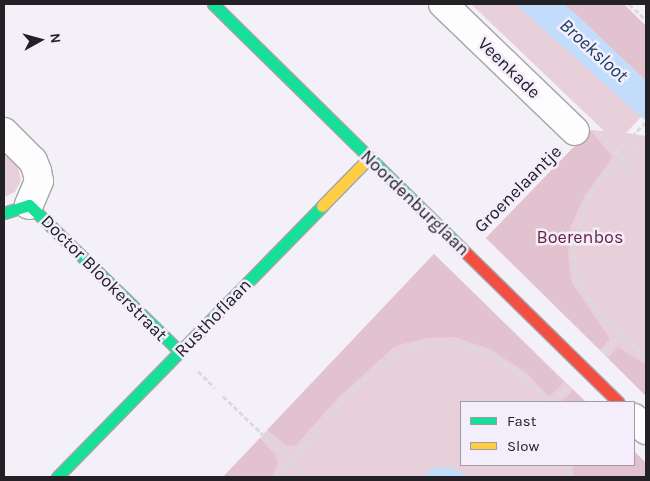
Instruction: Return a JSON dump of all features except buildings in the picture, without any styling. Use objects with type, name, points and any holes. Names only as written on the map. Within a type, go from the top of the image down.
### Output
[{"type":"street","name":"Noordenburglaan","points":[[213,4],[617,401]]},
{"type":"street","name":"Veenkade","points":[[443,4],[575,132]]},
{"type":"street","name":"Doctor Blookerstraat","points":[[4,132],[33,161],[39,181],[29,204],[4,213]]},
{"type":"street","name":"Rusthoflaan","points":[[57,477],[369,158]]},
{"type":"street","name":"Doctor Blookerstraat","points":[[29,204],[180,352]]},
{"type":"street","points":[[635,419],[646,430]]},
{"type":"path","points":[[629,4],[646,20]]},
{"type":"path","points":[[645,124],[616,152],[646,189]]},
{"type":"path","name":"Groenelaantje","points":[[461,247],[575,132]]},
{"type":"path","points":[[646,136],[604,176],[580,215],[573,264],[598,313],[646,358]]},
{"type":"path","points":[[277,477],[289,459],[357,385],[398,355],[420,345],[470,346],[491,355],[513,368],[550,401]]},
{"type":"path","points":[[223,396],[307,477]]},
{"type":"green space","name":"Boerenbos","points":[[471,4],[515,4],[643,115],[626,133],[646,136],[646,396],[486,238],[590,130],[604,131]]},
{"type":"green space","points":[[4,153],[18,167],[21,180],[15,192],[4,197]]},
{"type":"green space","points":[[434,254],[585,401],[460,401],[460,466],[635,466],[635,452],[646,463],[646,477],[223,477]]},
{"type":"shaded area","points":[[563,4],[624,4],[646,26],[646,81]]},
{"type":"shaded area","points":[[590,130],[613,157],[584,197],[571,226],[568,254],[572,283],[610,339],[600,350],[486,238]]},
{"type":"shaded area","points":[[434,254],[564,382],[549,397],[527,373],[490,349],[454,337],[427,338],[395,346],[338,398],[296,445],[287,446],[267,430]]},
{"type":"shaded area","points":[[618,347],[646,365],[646,396],[608,358]]},
{"type":"shaded area","points":[[573,390],[585,401],[562,401]]},
{"type":"shaded area","points":[[260,438],[275,454],[278,464],[272,477],[223,477]]},
{"type":"shaded area","points":[[635,452],[646,463],[646,477],[573,477],[573,466],[635,466]]},
{"type":"water","name":"Broeksloot","points":[[515,4],[563,4],[575,13],[646,81],[646,121]]},
{"type":"water","points":[[450,467],[470,477],[422,477],[435,468]]},
{"type":"traffic: fast","points":[[213,4],[461,248]]},
{"type":"traffic: fast","points":[[4,213],[29,205],[180,352]]},
{"type":"traffic: fast","points":[[57,477],[322,206]]},
{"type":"traffic: slow","points":[[322,206],[369,158]]},
{"type":"traffic: jam","points":[[461,248],[617,401]]}]
